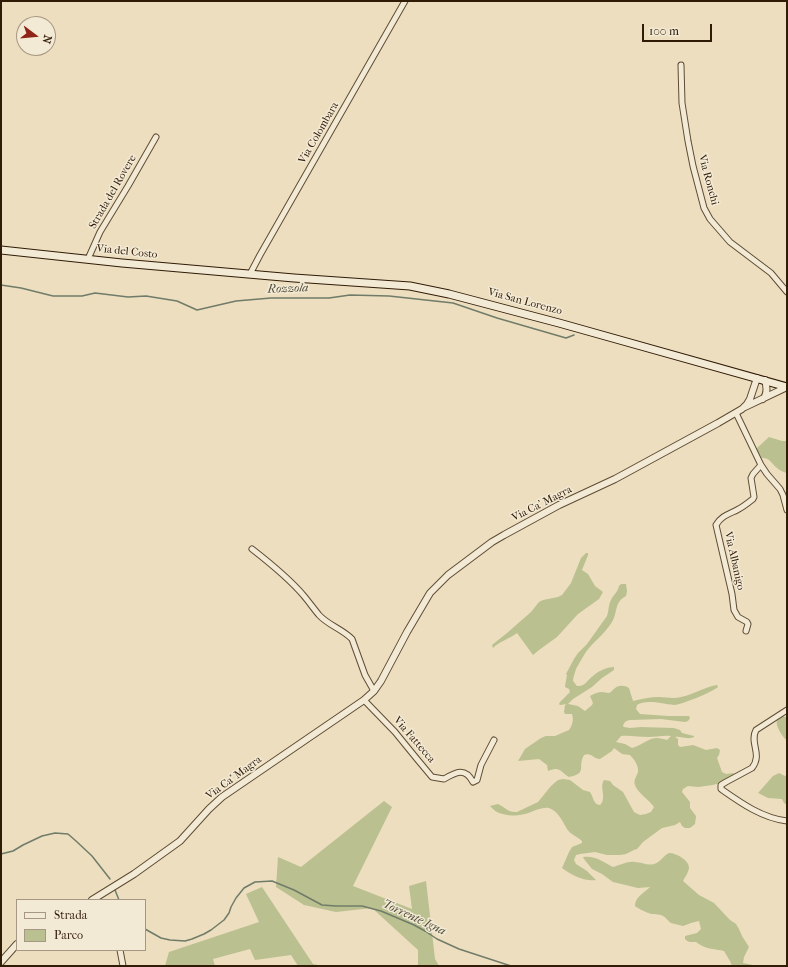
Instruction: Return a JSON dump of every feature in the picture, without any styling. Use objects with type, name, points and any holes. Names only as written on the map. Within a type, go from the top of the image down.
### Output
[{"type":"main road","name":"Via del Costo","points":[[1,250],[122,263],[250,274]]},
{"type":"main road","name":"Via San Lorenzo","points":[[250,274],[410,286],[449,294],[559,323],[787,387]]},
{"type":"street","name":"Via Colombara","points":[[250,274],[405,1]]},
{"type":"street","name":"Via Ronchi","points":[[681,65],[682,103],[688,141],[704,208],[710,219],[730,242],[771,273],[787,292]]},
{"type":"street","name":"Strada del Rovere","points":[[88,259],[100,232],[156,137]]},
{"type":"street","name":"Via Ca' Magra","points":[[94,899],[134,874],[180,841],[222,797],[364,700],[374,691],[392,663],[430,593],[448,575],[492,542],[504,535],[558,505],[615,479],[736,413],[747,404],[750,399],[757,378]]},
{"type":"street","points":[[759,401],[764,398],[767,393],[765,380]]},
{"type":"street","points":[[742,409],[787,387]]},
{"type":"street","points":[[736,413],[760,465],[780,489],[787,510]]},
{"type":"street","name":"Via Albanigo","points":[[746,630],[748,624],[747,622],[738,617],[734,610],[732,594],[716,525],[724,516],[753,499],[751,478],[760,465]]},
{"type":"street","points":[[252,549],[282,573],[304,595],[323,619],[348,634],[352,639],[360,663],[374,691]]},
{"type":"street","name":"Via Fattecca","points":[[364,700],[395,732],[432,777],[444,779],[460,772],[466,773],[473,782],[477,780],[481,765],[494,740]]},
{"type":"street","points":[[787,710],[756,730],[754,735],[757,758],[756,764],[752,768],[721,785],[720,789],[741,803],[768,817],[776,820],[787,821]]},
{"type":"street","points":[[1,962],[16,945]]},
{"type":"street","points":[[120,951],[123,966]]},
{"type":"green space","points":[[769,437],[787,441],[787,473],[777,468],[766,458],[762,458],[756,449]]},
{"type":"green space","points":[[588,553],[588,555],[582,570],[588,574],[595,586],[603,592],[599,599],[578,614],[557,637],[533,655],[517,633],[493,648],[492,645],[531,612],[539,602],[562,595],[571,583],[581,558]]},
{"type":"green space","points":[[621,584],[626,584],[626,596],[622,598],[618,604],[610,626],[584,655],[576,669],[573,681],[577,686],[580,686],[586,683],[595,674],[603,670],[614,667],[614,670],[568,704],[578,706],[585,711],[593,703],[590,696],[600,692],[609,693],[621,686],[629,688],[633,701],[656,697],[678,698],[717,685],[718,687],[710,692],[689,701],[674,705],[645,702],[637,705],[636,709],[640,714],[689,716],[690,718],[688,721],[685,722],[661,719],[630,720],[625,722],[623,726],[630,728],[674,728],[680,730],[682,733],[694,737],[675,737],[678,739],[678,745],[680,747],[693,745],[706,750],[717,748],[720,750],[717,758],[722,772],[726,774],[734,773],[720,783],[698,787],[688,786],[683,789],[682,792],[690,802],[690,808],[696,816],[695,824],[690,828],[685,828],[680,822],[675,825],[662,828],[643,842],[637,849],[626,854],[607,855],[595,852],[576,855],[574,860],[576,864],[587,871],[596,880],[587,880],[562,868],[572,847],[582,843],[582,841],[568,831],[560,817],[552,809],[544,808],[523,814],[510,815],[501,814],[490,806],[498,804],[509,811],[517,812],[538,802],[551,786],[558,780],[563,779],[570,780],[583,790],[590,792],[595,802],[600,805],[603,800],[602,785],[604,780],[610,781],[623,792],[634,812],[640,815],[646,814],[651,812],[654,807],[636,788],[635,780],[638,770],[635,761],[630,755],[622,754],[614,748],[600,759],[589,754],[584,755],[580,772],[569,777],[558,769],[548,771],[547,765],[539,759],[518,761],[525,749],[541,738],[546,736],[555,736],[569,730],[572,725],[572,714],[565,714],[564,712],[565,705],[567,704],[559,704],[570,692],[569,689],[565,687],[566,674],[578,653],[587,644],[607,616],[610,602]],"holes":[[[621,736],[648,737],[671,736],[667,740],[654,738],[632,748],[625,744],[616,742]]]},
{"type":"green space","points":[[781,715],[787,718],[787,739],[785,739],[782,735],[777,725],[777,720]]},
{"type":"green space","points":[[779,773],[785,776],[787,775],[787,805],[782,799],[768,798],[758,793],[773,776]]},
{"type":"green space","points":[[384,801],[392,807],[353,886],[412,909],[409,886],[426,881],[435,959],[439,966],[418,966],[418,950],[372,908],[336,912],[304,905],[276,887],[278,857],[301,867]]},
{"type":"green space","points":[[669,853],[681,857],[688,864],[688,871],[683,881],[699,895],[714,903],[730,920],[736,924],[749,947],[743,963],[758,966],[732,966],[724,951],[706,947],[696,942],[687,941],[685,936],[697,933],[701,929],[699,921],[683,926],[671,923],[661,915],[650,914],[638,908],[635,906],[636,900],[650,887],[638,888],[613,882],[592,869],[583,857],[595,858],[613,867],[632,862],[649,865],[654,864]]},
{"type":"green space","points":[[262,887],[313,964],[323,966],[298,966],[291,955],[255,960],[250,949],[213,959],[215,966],[165,966],[169,952],[259,922],[246,894]]},
{"type":"waterway","name":"Rozzola","points":[[1,285],[21,288],[53,296],[82,296],[95,293],[128,297],[146,296],[177,301],[197,310],[236,301],[271,298],[329,298],[350,295],[389,296],[453,303],[497,318],[566,338],[574,335]]},
{"type":"waterway","name":"Torrente Igna","points":[[1,854],[13,851],[42,836],[55,833],[68,834],[92,856],[110,879]]},
{"type":"waterway","name":"Torrente Igna","points":[[146,930],[161,938],[170,940],[185,941],[192,939],[211,930],[224,920],[236,898],[244,888],[255,882],[272,881],[294,890],[322,905],[362,906],[381,911],[414,925],[437,939],[459,949],[511,966]]},
{"type":"waterway","name":"Torrente Igna","points":[[115,890],[119,899]]}]
